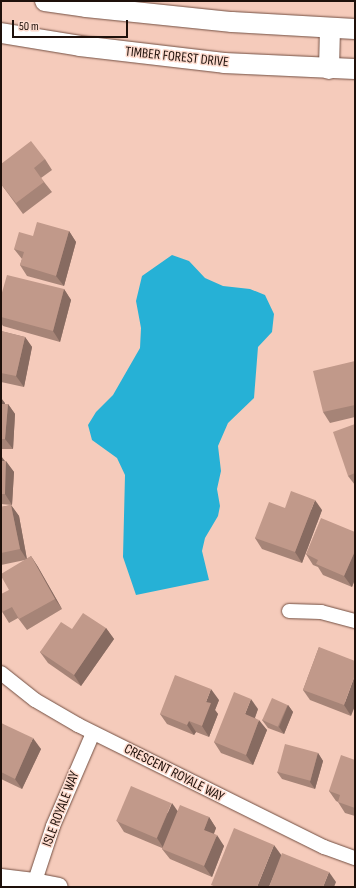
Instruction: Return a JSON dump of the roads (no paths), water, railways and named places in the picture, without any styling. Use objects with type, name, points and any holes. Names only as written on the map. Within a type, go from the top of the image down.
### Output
[{"type":"main road","points":[[45,1],[86,7],[232,22],[330,29],[355,29]]},
{"type":"main road","points":[[329,69],[330,29]]},
{"type":"main road","name":"TIMBER FOREST DRIVE","points":[[1,34],[80,46],[217,62],[329,69],[355,69]]},
{"type":"street","points":[[288,611],[321,612],[355,621]]},
{"type":"street","name":"CRESCENT ROYALE WAY","points":[[1,673],[20,689],[49,709],[93,732],[324,847],[355,858]]},
{"type":"street","name":"ISLE ROYALE WAY","points":[[34,884],[53,826],[93,732]]},
{"type":"street","points":[[1,878],[59,887]]},
{"type":"water","points":[[172,255],[189,261],[205,278],[223,286],[250,289],[265,295],[274,314],[272,332],[258,347],[254,398],[228,423],[218,446],[221,471],[217,489],[220,506],[218,516],[205,538],[202,551],[209,580],[136,595],[123,557],[125,475],[117,458],[92,440],[88,425],[96,412],[113,395],[140,348],[141,328],[136,301],[142,276]]}]
